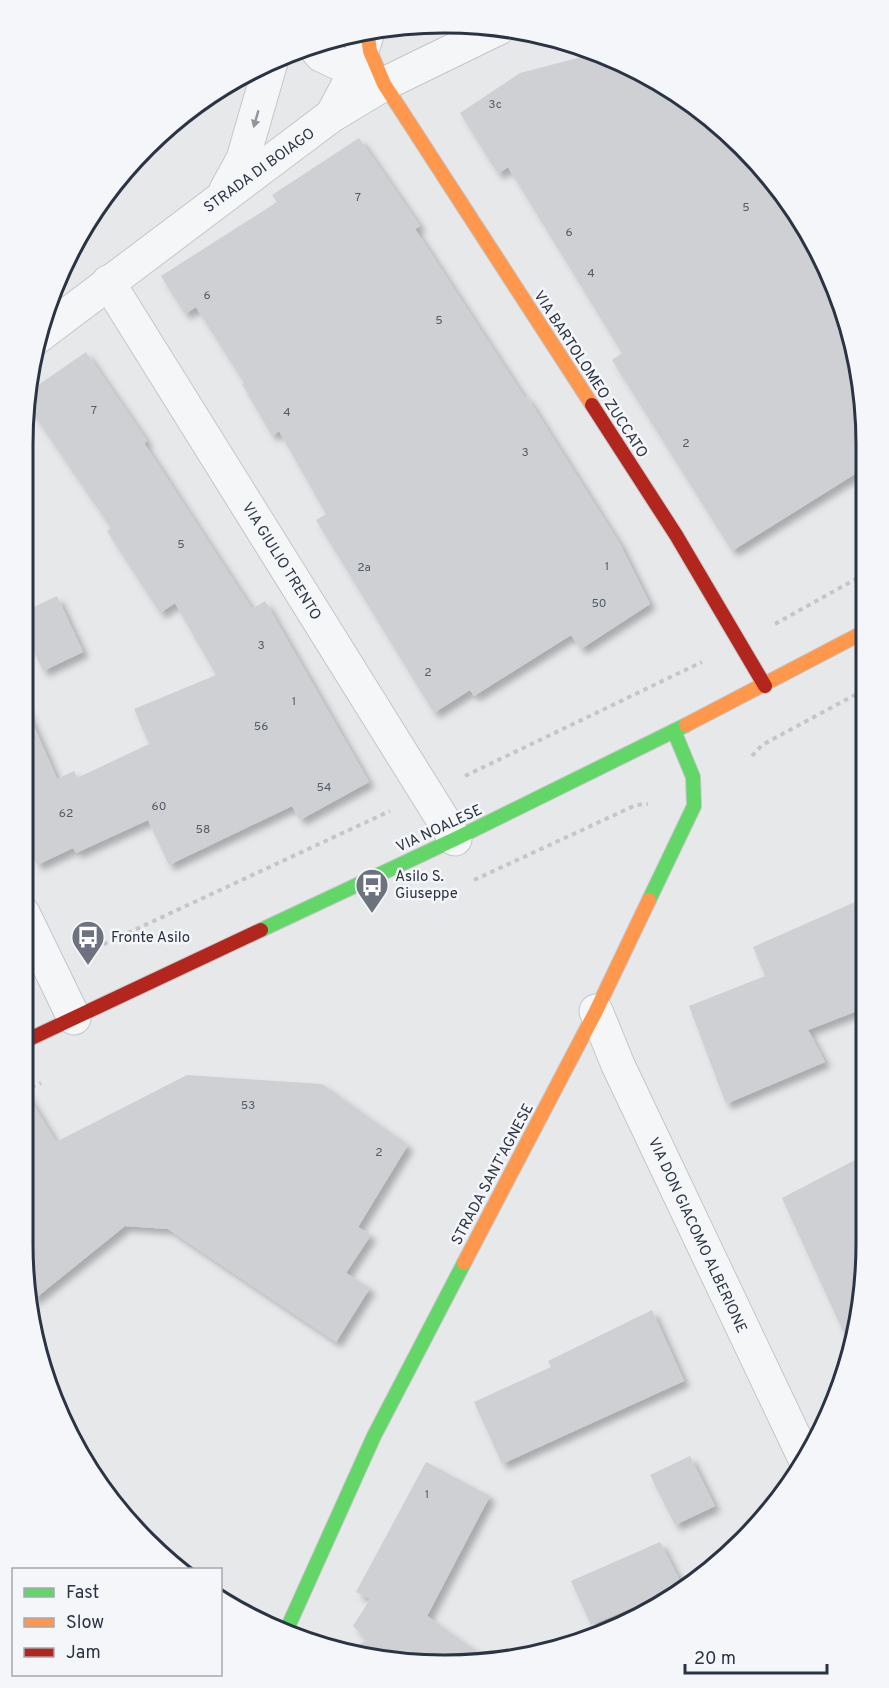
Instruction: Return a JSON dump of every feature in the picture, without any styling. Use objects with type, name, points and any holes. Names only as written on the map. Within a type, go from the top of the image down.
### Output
[{"type":"street","name":"STRADA DI BOIAGO","points":[[50,327],[332,116],[369,78],[481,35]]},
{"type":"street","points":[[319,53],[369,78],[367,41]]},
{"type":"street","points":[[222,197],[243,159],[268,72]]},
{"type":"street","name":"VIA BARTOLOMEO ZUCCATO","points":[[369,78],[676,535],[765,687]]},
{"type":"street","name":"VIA GIULIO TRENTO","points":[[108,282],[456,839]]},
{"type":"street","name":"VIA NOALESE","points":[[33,1037],[456,839],[765,687],[856,636]]},
{"type":"street","name":"STRADA SANT'AGNESE","points":[[289,1625],[374,1436],[596,1011],[694,806],[697,793],[695,782],[674,732]]},
{"type":"street","points":[[33,934],[74,1018]]},
{"type":"street","name":"VIA DON GIACOMO ALBERIONE","points":[[596,1011],[618,1065],[801,1450]]},
{"type":"path","points":[[778,622],[856,579]]},
{"type":"path","points":[[463,778],[706,660]]},
{"type":"path","points":[[752,756],[762,745],[856,694]]},
{"type":"path","points":[[81,955],[396,808]]},
{"type":"building","points":[[582,57],[627,75],[673,102],[716,135],[754,173],[787,216],[814,262],[834,312],[848,364],[855,418],[856,473],[732,551],[612,360],[622,353],[508,167],[498,174],[460,113],[520,73]]},
{"type":"building","points":[[359,138],[420,226],[415,229],[525,398],[527,397],[620,544],[650,604],[581,649],[571,635],[474,696],[470,690],[434,713],[316,520],[326,514],[279,431],[272,436],[242,384],[244,383],[196,307],[185,314],[161,276],[277,202],[272,195]]},
{"type":"building","points":[[86,352],[147,441],[144,443],[252,609],[265,601],[369,782],[300,820],[292,806],[169,865],[148,820],[76,853],[73,848],[37,865],[33,856],[33,724],[57,779],[74,771],[77,778],[149,744],[134,709],[216,675],[175,603],[160,613],[107,531],[111,528],[34,415],[38,385]]},
{"type":"building","points":[[57,596],[83,652],[43,671],[33,650],[33,607]]},
{"type":"building","points":[[856,902],[856,1011],[808,1030],[825,1062],[726,1104],[689,1006],[765,976],[753,947]]},
{"type":"building","points":[[187,1075],[322,1084],[408,1145],[358,1227],[371,1235],[346,1273],[370,1288],[336,1342],[168,1229],[125,1226],[37,1297],[33,1244],[33,1104],[56,1142]]},
{"type":"building","points":[[855,1160],[855,1270],[845,1336],[782,1198]]},
{"type":"building","points":[[652,1310],[684,1381],[502,1464],[474,1402],[551,1367],[548,1361]]},
{"type":"building","points":[[690,1456],[715,1506],[675,1525],[650,1475]]},
{"type":"building","points":[[426,1462],[490,1496],[427,1616],[479,1653],[418,1654],[357,1645],[368,1640],[353,1626],[370,1599],[356,1592]]},
{"type":"building","points":[[660,1542],[680,1581],[634,1607],[591,1625],[571,1581]]},
{"type":"traffic: fast","points":[[261,930],[455,839],[686,725]]},
{"type":"traffic: fast","points":[[649,900],[694,806],[693,777],[674,731]]},
{"type":"traffic: fast","points":[[289,1625],[374,1436],[464,1263]]},
{"type":"traffic: slow","points":[[368,40],[370,51],[384,84],[592,405]]},
{"type":"traffic: slow","points":[[686,725],[856,636]]},
{"type":"traffic: slow","points":[[464,1263],[596,1011],[649,900]]},
{"type":"traffic: jam","points":[[592,405],[676,535],[765,686]]},
{"type":"traffic: jam","points":[[33,1037],[261,930]]},
{"type":"place","name":"Asilo S. Giuseppe","points":[[372,914]]},
{"type":"place","name":"Fronte Asilo","points":[[88,966]]}]
